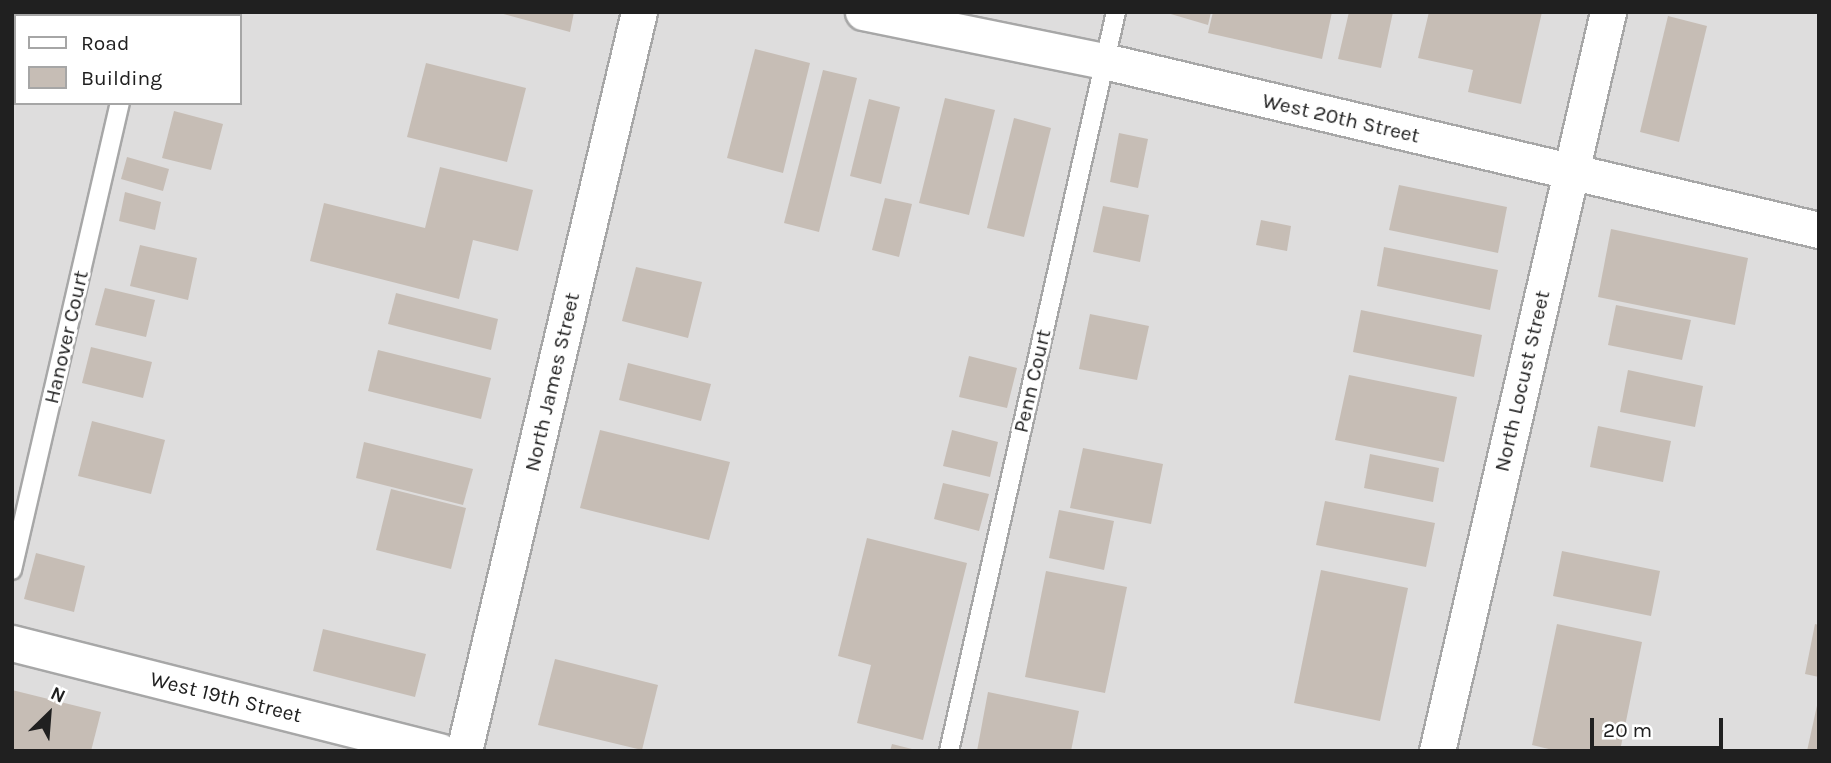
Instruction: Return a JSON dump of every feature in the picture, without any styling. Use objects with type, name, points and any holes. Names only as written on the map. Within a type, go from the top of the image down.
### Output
[{"type":"street","name":"North James Street","points":[[464,751],[639,12]]},
{"type":"street","name":"West 20th Street","points":[[863,12],[1104,61],[1819,230]]},
{"type":"street","name":"North Locust Street","points":[[1437,751],[1608,12]]},
{"type":"street","name":"West 19th Street","points":[[12,643],[440,751]]},
{"type":"lane","name":"Penn Court","points":[[948,751],[1116,12]]},
{"type":"lane","name":"Hanover Court","points":[[12,570],[120,105]]},
{"type":"shaded area","points":[[12,12],[1819,12],[1819,751],[12,751]]},
{"type":"building","points":[[58,12],[124,12],[90,14]]},
{"type":"building","points":[[496,12],[574,12],[570,32]]},
{"type":"building","points":[[1164,12],[1211,12],[1208,25]]},
{"type":"building","points":[[1213,12],[1332,12],[1322,59],[1208,33]]},
{"type":"building","points":[[1349,12],[1393,12],[1381,68],[1338,59]]},
{"type":"building","points":[[1429,12],[1542,12],[1521,104],[1468,92],[1473,70],[1418,58]]},
{"type":"building","points":[[1668,16],[1707,26],[1679,142],[1640,132]]},
{"type":"building","points":[[755,49],[810,63],[783,173],[727,158]]},
{"type":"building","points":[[426,63],[526,88],[507,162],[407,137]]},
{"type":"building","points":[[823,70],[857,78],[819,232],[784,223]]},
{"type":"building","points":[[945,98],[995,110],[969,215],[919,203]]},
{"type":"building","points":[[869,99],[900,107],[881,184],[850,176]]},
{"type":"building","points":[[174,111],[223,124],[211,170],[162,158]]},
{"type":"building","points":[[1014,118],[1051,128],[1024,237],[987,228]]},
{"type":"building","points":[[1119,133],[1148,139],[1138,188],[1110,182]]},
{"type":"building","points":[[127,157],[169,169],[163,191],[121,179]]},
{"type":"building","points":[[440,167],[533,190],[518,251],[473,240],[459,299],[310,261],[324,203],[425,228]]},
{"type":"building","points":[[1399,185],[1507,207],[1498,253],[1389,230]]},
{"type":"building","points":[[125,192],[161,202],[155,230],[119,221]]},
{"type":"building","points":[[885,198],[912,204],[899,257],[872,250]]},
{"type":"building","points":[[1103,206],[1149,215],[1140,262],[1093,252]]},
{"type":"building","points":[[1261,220],[1291,226],[1287,251],[1256,245]]},
{"type":"building","points":[[1611,229],[1748,258],[1735,325],[1598,297]]},
{"type":"building","points":[[140,245],[197,258],[188,300],[130,286]]},
{"type":"building","points":[[1384,247],[1498,270],[1490,310],[1377,286]]},
{"type":"building","points":[[636,267],[702,282],[688,338],[622,321]]},
{"type":"building","points":[[105,288],[155,300],[146,337],[95,325]]},
{"type":"building","points":[[396,293],[498,319],[491,350],[388,324]]},
{"type":"building","points":[[1616,305],[1691,320],[1682,360],[1608,345]]},
{"type":"building","points":[[1361,310],[1482,335],[1474,377],[1353,352]]},
{"type":"building","points":[[1090,314],[1149,326],[1137,380],[1079,369]]},
{"type":"building","points":[[91,347],[152,362],[143,398],[82,383]]},
{"type":"building","points":[[378,350],[491,378],[481,419],[368,391]]},
{"type":"building","points":[[969,356],[1017,368],[1007,408],[959,397]]},
{"type":"building","points":[[628,363],[711,384],[701,421],[619,400]]},
{"type":"building","points":[[1628,370],[1703,386],[1695,427],[1620,412]]},
{"type":"building","points":[[1349,375],[1457,397],[1444,462],[1335,440]]},
{"type":"building","points":[[92,421],[165,440],[151,494],[78,476]]},
{"type":"building","points":[[1598,426],[1671,441],[1663,482],[1590,467]]},
{"type":"building","points":[[600,430],[730,462],[709,540],[580,508]]},
{"type":"building","points":[[952,430],[998,442],[990,477],[943,466]]},
{"type":"building","points":[[364,442],[473,469],[463,505],[356,478]]},
{"type":"building","points":[[1083,448],[1163,464],[1151,524],[1070,508]]},
{"type":"building","points":[[1370,454],[1439,468],[1433,502],[1364,488]]},
{"type":"building","points":[[943,483],[989,494],[979,531],[934,519]]},
{"type":"building","points":[[391,489],[466,508],[451,569],[376,550]]},
{"type":"building","points":[[1325,501],[1435,523],[1426,567],[1316,545]]},
{"type":"building","points":[[1059,510],[1114,521],[1104,570],[1049,558]]},
{"type":"building","points":[[867,538],[967,563],[923,740],[857,723],[871,665],[838,656]]},
{"type":"building","points":[[1562,551],[1660,571],[1651,616],[1553,596]]},
{"type":"building","points":[[36,553],[85,566],[74,612],[24,599]]},
{"type":"building","points":[[1321,570],[1408,588],[1380,721],[1294,703]]},
{"type":"building","points":[[1046,571],[1127,587],[1105,693],[1025,677]]},
{"type":"building","points":[[1557,624],[1642,642],[1620,751],[1557,751],[1532,745]]},
{"type":"building","points":[[1815,624],[1819,625],[1819,677],[1805,674]]},
{"type":"building","points":[[323,629],[426,654],[415,697],[313,671]]},
{"type":"building","points":[[555,659],[658,685],[642,750],[538,725]]},
{"type":"building","points":[[12,690],[101,712],[91,751],[12,751]]},
{"type":"building","points":[[988,692],[1079,711],[1071,751],[977,751]]},
{"type":"building","points":[[1818,701],[1819,751],[1807,751]]},
{"type":"building","points":[[892,744],[916,750],[916,751],[890,751]]}]
